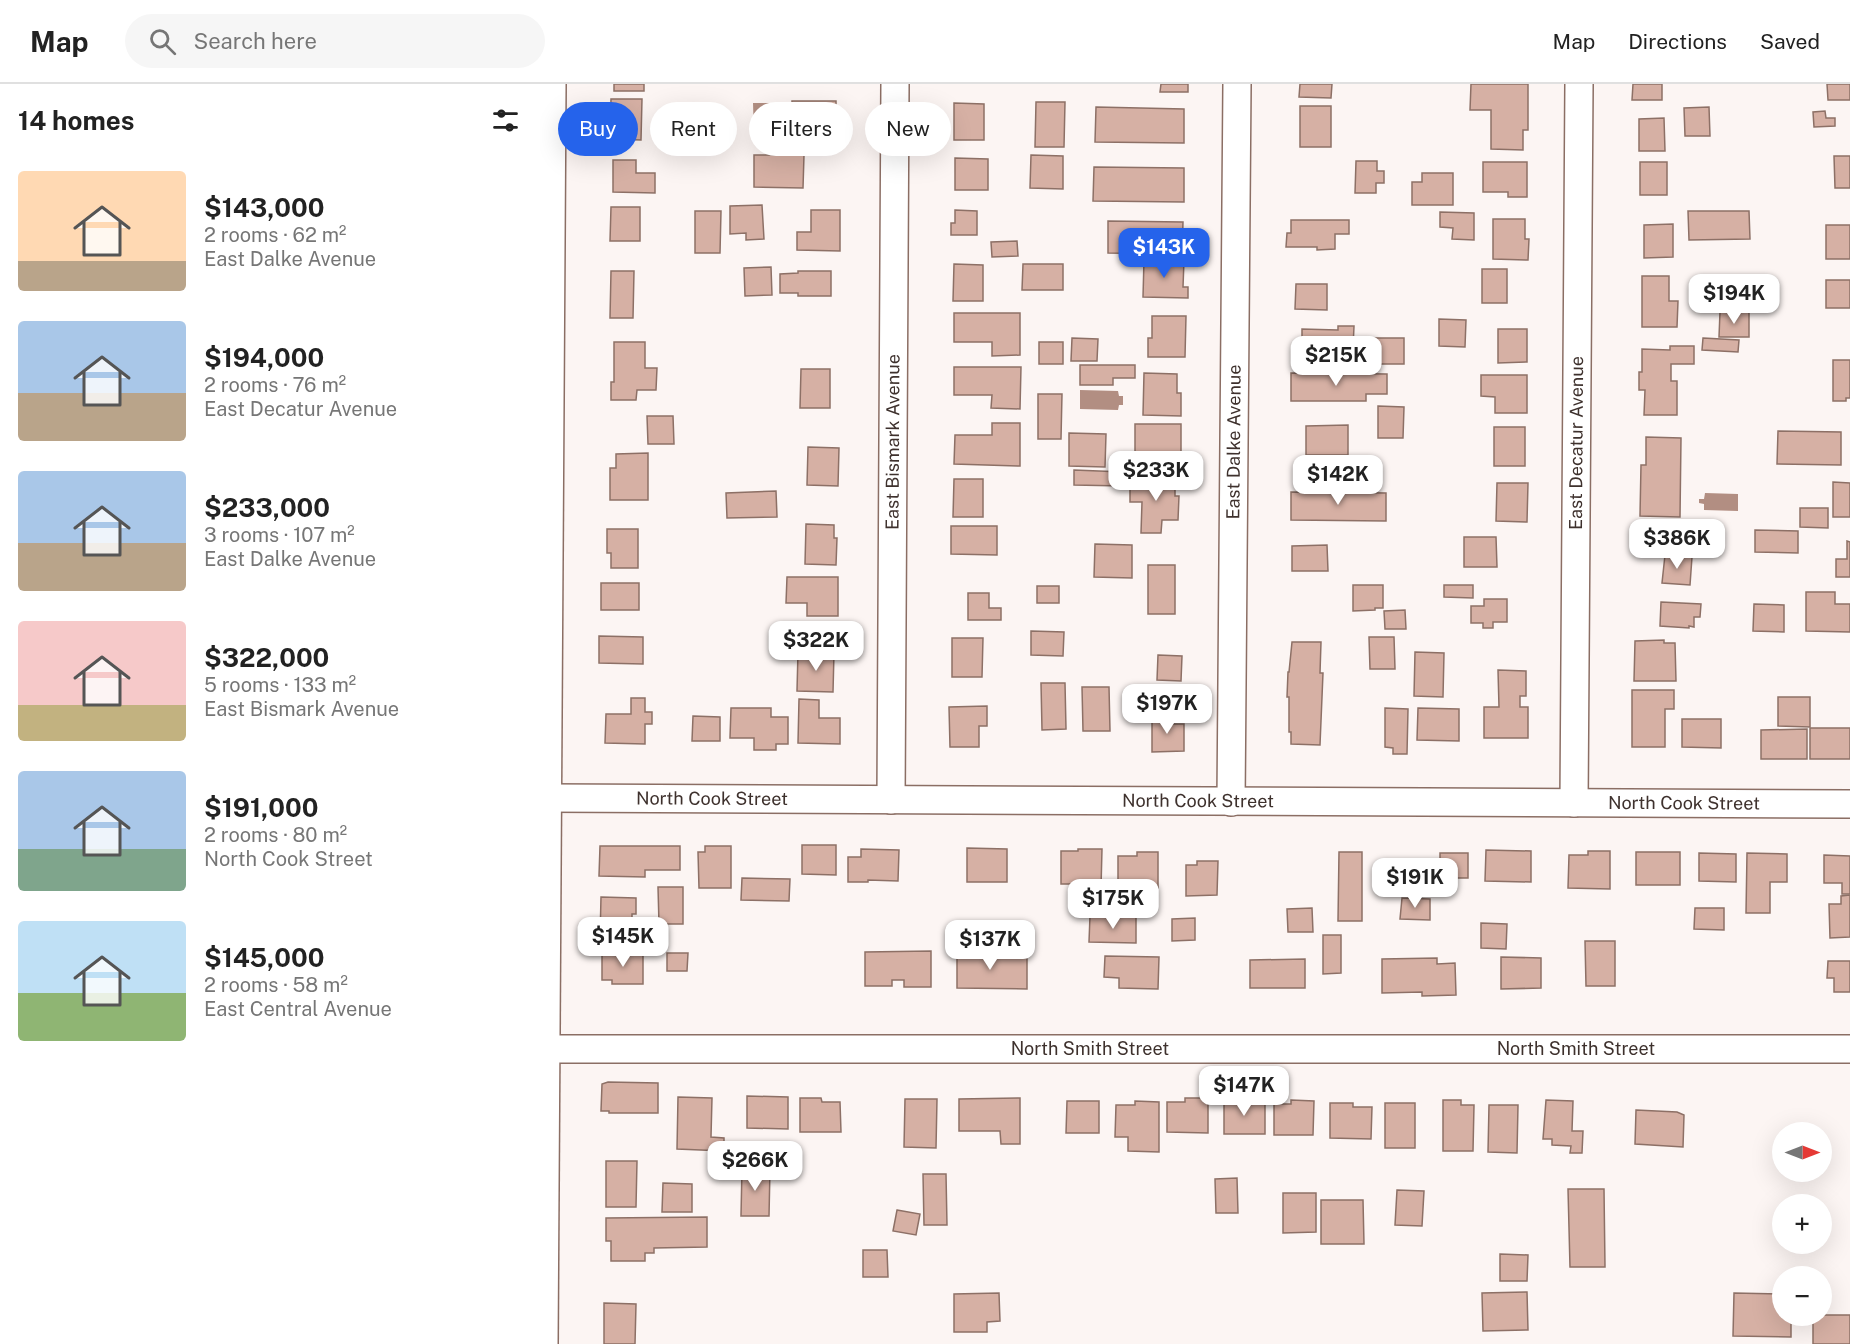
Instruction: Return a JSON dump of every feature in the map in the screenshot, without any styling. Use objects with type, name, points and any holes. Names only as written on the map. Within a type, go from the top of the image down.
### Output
[{"type":"street","points":[[544,1344],[548,798],[544,656],[552,84]]},
{"type":"street","name":"East Bismark Avenue","points":[[891,800],[895,84]]},
{"type":"street","name":"East Dalke Avenue","points":[[1231,801],[1237,84]]},
{"type":"street","name":"East Decatur Avenue","points":[[1574,803],[1579,84]]},
{"type":"street","name":"North Cook Street","points":[[548,798],[1850,804]]},
{"type":"street","name":"North Smith Street","points":[[546,1049],[1850,1049]]},
{"type":"shaded area","points":[[1080,390],[1118,391],[1119,396],[1123,396],[1123,405],[1119,405],[1118,410],[1080,409]]},
{"type":"shaded area","points":[[1705,493],[1738,494],[1738,511],[1704,510],[1704,504],[1699,503],[1699,499],[1704,499]]},
{"type":"building","points":[[614,84],[644,84],[644,91],[614,91]]},
{"type":"building","points":[[1161,84],[1188,84],[1188,92],[1160,92]]},
{"type":"building","points":[[1300,84],[1332,84],[1331,98],[1299,97]]},
{"type":"building","points":[[1471,84],[1528,84],[1528,130],[1523,130],[1523,150],[1491,149],[1491,110],[1470,110]]},
{"type":"building","points":[[1633,84],[1662,84],[1662,100],[1632,100]]},
{"type":"building","points":[[1827,84],[1850,84],[1850,100],[1828,100]]},
{"type":"building","points":[[611,99],[642,99],[641,140],[638,140],[638,102],[611,102]]},
{"type":"building","points":[[792,101],[836,101],[836,102]]},
{"type":"building","points":[[1036,102],[1065,102],[1064,147],[1035,147]]},
{"type":"building","points":[[954,103],[984,104],[984,140],[954,140]]},
{"type":"building","points":[[1300,106],[1331,106],[1331,147],[1300,147]]},
{"type":"building","points":[[1096,107],[1184,109],[1184,143],[1095,142]]},
{"type":"building","points":[[1709,107],[1710,136],[1685,136],[1684,108]]},
{"type":"building","points":[[1825,111],[1826,118],[1835,118],[1835,126],[1814,127],[1813,112]]},
{"type":"building","points":[[1664,118],[1665,151],[1639,151],[1639,119]]},
{"type":"building","points":[[1031,155],[1063,156],[1063,189],[1030,188]]},
{"type":"building","points":[[754,156],[804,156],[803,188],[754,187]]},
{"type":"building","points":[[1834,156],[1850,156],[1850,188],[1835,188]]},
{"type":"building","points":[[955,158],[988,159],[988,190],[955,190]]},
{"type":"building","points":[[613,160],[636,160],[636,173],[655,173],[655,193],[613,192]]},
{"type":"building","points":[[1356,161],[1377,161],[1377,171],[1384,171],[1384,183],[1376,183],[1376,193],[1355,193]]},
{"type":"building","points":[[1483,162],[1527,162],[1527,197],[1508,197],[1508,192],[1483,192]]},
{"type":"building","points":[[1640,162],[1667,162],[1667,195],[1640,195]]},
{"type":"building","points":[[1094,167],[1184,168],[1184,202],[1093,201]]},
{"type":"building","points":[[1422,173],[1453,173],[1453,205],[1412,205],[1412,182],[1422,182]]},
{"type":"building","points":[[762,205],[764,239],[746,240],[746,233],[730,234],[730,206]]},
{"type":"building","points":[[611,207],[640,207],[640,241],[610,241]]},
{"type":"building","points":[[811,210],[840,210],[840,251],[797,250],[797,232],[811,232]]},
{"type":"building","points":[[955,210],[977,211],[977,235],[951,235],[951,223],[955,223]]},
{"type":"building","points":[[695,211],[721,211],[720,253],[695,253]]},
{"type":"building","points":[[1688,211],[1749,211],[1750,239],[1689,240]]},
{"type":"building","points":[[1440,212],[1474,213],[1474,240],[1452,239],[1453,228],[1440,227]]},
{"type":"building","points":[[1493,219],[1525,219],[1525,239],[1529,239],[1528,260],[1493,259]]},
{"type":"building","points":[[1291,220],[1349,220],[1349,234],[1335,234],[1335,249],[1286,247],[1287,233],[1291,233]]},
{"type":"building","points":[[1108,221],[1183,222],[1182,254],[1108,253]]},
{"type":"building","points":[[1673,224],[1673,257],[1644,258],[1644,225]]},
{"type":"building","points":[[1826,225],[1850,225],[1850,259],[1826,259]]},
{"type":"building","points":[[1017,241],[1018,256],[992,257],[991,242]]},
{"type":"building","points":[[1144,260],[1184,260],[1183,287],[1188,287],[1188,298],[1143,297]]},
{"type":"building","points":[[954,264],[983,265],[983,301],[953,301]]},
{"type":"building","points":[[1023,264],[1063,264],[1063,290],[1022,290]]},
{"type":"building","points":[[771,267],[772,295],[745,296],[744,268]]},
{"type":"building","points":[[1482,269],[1507,269],[1507,303],[1482,303]]},
{"type":"building","points":[[611,271],[634,271],[633,318],[610,318]]},
{"type":"building","points":[[798,271],[831,271],[831,296],[798,296],[798,293],[780,293],[780,274],[798,273]]},
{"type":"building","points":[[1642,276],[1669,276],[1669,301],[1678,301],[1677,327],[1642,327]]},
{"type":"building","points":[[1826,280],[1850,280],[1850,308],[1826,308]]},
{"type":"building","points":[[1296,284],[1327,284],[1327,310],[1295,309]]},
{"type":"building","points":[[1720,312],[1749,312],[1749,337],[1719,337]]},
{"type":"building","points":[[954,313],[1020,313],[1020,355],[992,356],[992,342],[954,342]]},
{"type":"building","points":[[1152,316],[1186,316],[1185,357],[1148,357],[1148,338],[1152,338]]},
{"type":"building","points":[[1439,319],[1466,320],[1465,347],[1439,346]]},
{"type":"building","points":[[1338,326],[1354,326],[1353,349],[1338,349],[1338,357],[1314,357],[1314,354],[1302,354],[1302,329],[1338,330]]},
{"type":"building","points":[[1498,329],[1527,329],[1527,362],[1498,363]]},
{"type":"building","points":[[1072,338],[1098,339],[1097,361],[1071,361]]},
{"type":"building","points":[[1374,338],[1404,338],[1404,364],[1374,364]]},
{"type":"building","points":[[1703,338],[1739,340],[1738,352],[1702,350]]},
{"type":"building","points":[[614,342],[645,342],[645,368],[657,368],[656,390],[637,390],[636,400],[611,400],[611,382],[614,382]]},
{"type":"building","points":[[1039,342],[1063,342],[1063,364],[1039,364]]},
{"type":"building","points":[[1670,346],[1694,346],[1694,364],[1671,364],[1671,381],[1677,381],[1677,415],[1644,415],[1645,390],[1639,390],[1642,349],[1670,350]]},
{"type":"building","points":[[1833,360],[1850,360],[1850,398],[1846,398],[1846,401],[1833,401]]},
{"type":"building","points":[[1080,365],[1135,365],[1135,378],[1113,378],[1113,385],[1080,385]]},
{"type":"building","points":[[954,367],[1021,367],[1020,409],[991,408],[992,395],[954,395]]},
{"type":"building","points":[[801,369],[830,369],[830,408],[800,408]]},
{"type":"building","points":[[1144,373],[1177,374],[1177,393],[1181,393],[1181,416],[1143,415]]},
{"type":"building","points":[[1291,373],[1387,374],[1387,394],[1366,394],[1366,401],[1291,401]]},
{"type":"building","points":[[1481,375],[1527,375],[1527,413],[1495,413],[1495,397],[1481,396]]},
{"type":"building","points":[[1038,394],[1062,394],[1061,439],[1038,439]]},
{"type":"building","points":[[1378,406],[1404,407],[1403,438],[1378,438]]},
{"type":"building","points":[[647,416],[673,416],[674,444],[648,444]]},
{"type":"building","points":[[992,423],[1020,423],[1020,466],[954,464],[955,435],[992,435]]},
{"type":"building","points":[[1135,424],[1181,424],[1181,463],[1144,463],[1144,453],[1135,453]]},
{"type":"building","points":[[1348,425],[1348,455],[1306,455],[1306,426]]},
{"type":"building","points":[[1494,427],[1525,427],[1525,466],[1494,466]]},
{"type":"building","points":[[1778,431],[1841,432],[1841,465],[1777,464]]},
{"type":"building","points":[[1069,433],[1106,434],[1105,467],[1069,466]]},
{"type":"building","points":[[1646,437],[1681,438],[1680,517],[1640,516],[1641,465],[1646,465]]},
{"type":"building","points":[[808,447],[839,448],[838,486],[807,485]]},
{"type":"building","points":[[648,453],[648,500],[610,500],[610,468],[616,468],[616,454]]},
{"type":"building","points":[[1074,470],[1123,472],[1123,486],[1074,485]]},
{"type":"building","points":[[1142,477],[1175,478],[1175,496],[1179,496],[1178,520],[1162,520],[1161,533],[1141,533],[1142,502],[1130,502],[1130,482],[1142,483]]},
{"type":"building","points":[[954,479],[983,479],[983,517],[953,517]]},
{"type":"building","points":[[1833,482],[1850,483],[1850,517],[1833,517]]},
{"type":"building","points":[[1497,483],[1528,483],[1527,522],[1496,521]]},
{"type":"building","points":[[776,491],[777,517],[727,518],[726,493]]},
{"type":"building","points":[[1291,492],[1386,493],[1386,521],[1291,520]]},
{"type":"building","points":[[1800,508],[1828,508],[1828,528],[1800,527]]},
{"type":"building","points":[[806,524],[834,525],[834,538],[837,538],[836,565],[805,564]]},
{"type":"building","points":[[951,526],[997,526],[997,555],[951,554]]},
{"type":"building","points":[[607,529],[638,529],[638,568],[611,568],[611,553],[607,553]]},
{"type":"building","points":[[1755,530],[1798,531],[1798,553],[1755,552]]},
{"type":"building","points":[[1464,537],[1496,537],[1497,567],[1464,567]]},
{"type":"building","points":[[1847,541],[1850,542],[1850,577],[1836,577],[1836,559],[1847,559]]},
{"type":"building","points":[[1095,544],[1132,545],[1132,578],[1094,577]]},
{"type":"building","points":[[1327,545],[1328,571],[1292,571],[1292,546]]},
{"type":"building","points":[[1665,555],[1692,557],[1690,585],[1662,583]]},
{"type":"building","points":[[1148,565],[1175,565],[1175,614],[1148,614]]},
{"type":"building","points":[[787,577],[838,577],[838,616],[807,616],[807,603],[786,603]]},
{"type":"building","points":[[601,583],[639,583],[639,610],[601,610]]},
{"type":"building","points":[[1353,585],[1383,585],[1383,608],[1353,611]]},
{"type":"building","points":[[1444,585],[1473,585],[1473,598],[1444,597]]},
{"type":"building","points":[[1037,586],[1059,586],[1059,603],[1037,603]]},
{"type":"building","points":[[1806,592],[1835,592],[1835,604],[1850,604],[1850,632],[1806,631]]},
{"type":"building","points":[[968,593],[989,593],[989,608],[1001,608],[1001,620],[968,620]]},
{"type":"building","points":[[1484,599],[1507,599],[1507,622],[1493,622],[1493,628],[1483,628],[1483,623],[1471,623],[1471,606],[1484,606]]},
{"type":"building","points":[[1661,602],[1701,604],[1700,617],[1694,617],[1694,627],[1660,626]]},
{"type":"building","points":[[1754,604],[1784,605],[1784,632],[1753,631]]},
{"type":"building","points":[[1405,610],[1406,629],[1385,629],[1384,611]]},
{"type":"building","points":[[1031,631],[1064,632],[1063,656],[1031,655]]},
{"type":"building","points":[[599,636],[643,637],[643,664],[599,663]]},
{"type":"building","points":[[1369,637],[1394,637],[1395,669],[1370,669]]},
{"type":"building","points":[[952,638],[983,638],[982,677],[952,677]]},
{"type":"building","points":[[1664,640],[1664,643],[1675,643],[1676,681],[1634,681],[1635,641]]},
{"type":"building","points":[[1292,642],[1321,642],[1320,673],[1323,673],[1320,745],[1291,744],[1289,697],[1287,697]]},
{"type":"building","points":[[798,652],[834,653],[833,692],[797,691]]},
{"type":"building","points":[[1415,652],[1444,653],[1443,697],[1414,696]]},
{"type":"building","points":[[1158,655],[1182,656],[1181,681],[1157,680]]},
{"type":"building","points":[[1498,670],[1526,671],[1526,696],[1520,696],[1520,707],[1528,707],[1528,738],[1484,738],[1484,707],[1499,707]]},
{"type":"building","points":[[1041,683],[1065,683],[1066,729],[1042,730]]},
{"type":"building","points":[[1082,687],[1109,687],[1110,731],[1083,731]]},
{"type":"building","points":[[1632,690],[1674,690],[1674,709],[1665,709],[1665,747],[1632,747]]},
{"type":"building","points":[[1778,697],[1810,697],[1810,727],[1778,726]]},
{"type":"building","points":[[631,698],[645,698],[645,712],[652,712],[652,724],[645,724],[645,744],[605,743],[606,714],[631,714]]},
{"type":"building","points":[[799,699],[819,700],[819,718],[840,718],[840,744],[798,743]]},
{"type":"building","points":[[987,706],[987,726],[979,726],[979,747],[950,747],[949,707]]},
{"type":"building","points":[[731,708],[771,708],[771,717],[788,717],[788,744],[776,744],[776,750],[754,750],[754,738],[730,738]]},
{"type":"building","points":[[1385,708],[1408,709],[1407,754],[1393,754],[1393,748],[1385,747]]},
{"type":"building","points":[[1418,708],[1459,709],[1459,741],[1417,740]]},
{"type":"building","points":[[1152,714],[1166,714],[1166,724],[1184,724],[1184,751],[1152,752]]},
{"type":"building","points":[[693,716],[720,717],[720,741],[692,741]]},
{"type":"building","points":[[1682,719],[1721,719],[1721,748],[1682,747]]},
{"type":"building","points":[[1810,728],[1850,728],[1850,759],[1810,759]]},
{"type":"building","points":[[1807,729],[1807,759],[1761,759],[1761,730]]},
{"type":"building","points":[[802,845],[836,845],[836,875],[802,874]]},
{"type":"building","points":[[600,846],[680,846],[680,870],[645,870],[645,877],[599,876]]},
{"type":"building","points":[[705,846],[731,846],[731,888],[699,888],[698,852],[705,852]]},
{"type":"building","points":[[967,848],[1007,849],[1007,882],[967,882]]},
{"type":"building","points":[[861,849],[899,850],[898,881],[848,882],[848,857],[861,857]]},
{"type":"building","points":[[1078,849],[1102,849],[1101,888],[1083,888],[1083,884],[1061,884],[1061,851],[1078,851]]},
{"type":"building","points":[[1486,850],[1531,851],[1531,882],[1485,881]]},
{"type":"building","points":[[1588,851],[1610,851],[1610,889],[1568,888],[1569,855],[1588,855]]},
{"type":"building","points":[[1137,852],[1158,852],[1158,888],[1118,888],[1118,856],[1137,856]]},
{"type":"building","points":[[1339,852],[1362,852],[1362,921],[1338,921]]},
{"type":"building","points":[[1636,852],[1680,852],[1680,885],[1636,885]]},
{"type":"building","points":[[1440,853],[1468,853],[1468,878],[1440,878]]},
{"type":"building","points":[[1699,853],[1736,854],[1736,882],[1699,881]]},
{"type":"building","points":[[1747,853],[1787,854],[1787,882],[1770,882],[1770,913],[1746,913]]},
{"type":"building","points":[[1824,855],[1850,856],[1850,894],[1842,894],[1842,883],[1824,883]]},
{"type":"building","points":[[1197,861],[1218,861],[1217,895],[1186,896],[1186,865],[1197,865]]},
{"type":"building","points":[[742,878],[790,879],[789,901],[741,900]]},
{"type":"building","points":[[658,887],[683,887],[683,924],[659,924]]},
{"type":"building","points":[[1850,895],[1850,937],[1830,938],[1829,904],[1841,904],[1841,896]]},
{"type":"building","points":[[601,897],[636,898],[636,914],[632,914],[632,939],[600,939]]},
{"type":"building","points":[[1402,898],[1430,899],[1430,920],[1400,919]]},
{"type":"building","points":[[1312,908],[1313,932],[1288,932],[1287,909]]},
{"type":"building","points":[[1695,908],[1724,908],[1724,930],[1694,929]]},
{"type":"building","points":[[1090,916],[1136,917],[1136,943],[1089,942]]},
{"type":"building","points":[[1195,918],[1195,940],[1172,941],[1172,919]]},
{"type":"building","points":[[1481,923],[1507,924],[1506,949],[1481,948]]},
{"type":"building","points":[[1323,935],[1341,935],[1341,973],[1323,974]]},
{"type":"building","points":[[1585,941],[1615,941],[1615,986],[1586,986]]},
{"type":"building","points":[[957,947],[979,948],[979,957],[1027,958],[1027,989],[957,988]]},
{"type":"building","points":[[931,951],[931,987],[904,987],[904,980],[892,980],[892,986],[865,986],[865,952]]},
{"type":"building","points":[[602,953],[643,953],[643,984],[612,984],[612,980],[602,980]]},
{"type":"building","points":[[667,953],[688,953],[687,971],[667,971]]},
{"type":"building","points":[[1105,956],[1159,957],[1158,989],[1119,988],[1119,978],[1104,977]]},
{"type":"building","points":[[1501,957],[1541,958],[1541,988],[1501,989]]},
{"type":"building","points":[[1437,958],[1437,964],[1455,963],[1456,995],[1422,996],[1422,992],[1382,993],[1382,959]]},
{"type":"building","points":[[1305,959],[1305,988],[1250,988],[1250,960]]},
{"type":"building","points":[[1828,961],[1850,961],[1850,992],[1834,992],[1834,978],[1827,978]]},
{"type":"building","points":[[608,1082],[658,1083],[658,1113],[601,1111],[602,1084]]},
{"type":"building","points":[[747,1096],[788,1097],[788,1129],[747,1128]]},
{"type":"building","points":[[678,1097],[712,1098],[711,1137],[724,1138],[724,1151],[677,1149]]},
{"type":"building","points":[[800,1098],[821,1098],[822,1102],[840,1102],[841,1132],[800,1132]]},
{"type":"building","points":[[1020,1098],[1020,1144],[1001,1144],[1000,1131],[959,1131],[959,1099]]},
{"type":"building","points":[[1185,1098],[1208,1098],[1208,1133],[1167,1132],[1167,1102],[1185,1102]]},
{"type":"building","points":[[905,1099],[937,1099],[936,1148],[904,1147]]},
{"type":"building","points":[[1224,1099],[1247,1099],[1247,1103],[1265,1103],[1265,1134],[1224,1134]]},
{"type":"building","points":[[1291,1100],[1314,1101],[1313,1135],[1274,1135],[1274,1104],[1291,1104]]},
{"type":"building","points":[[1443,1100],[1461,1100],[1461,1105],[1474,1105],[1473,1151],[1443,1151]]},
{"type":"building","points":[[1546,1100],[1573,1101],[1572,1131],[1583,1131],[1582,1153],[1570,1153],[1571,1146],[1552,1145],[1552,1139],[1543,1139]]},
{"type":"building","points":[[1067,1101],[1099,1101],[1099,1133],[1066,1133]]},
{"type":"building","points":[[1135,1101],[1159,1102],[1159,1152],[1128,1151],[1128,1137],[1115,1137],[1116,1105],[1135,1105]]},
{"type":"building","points":[[1330,1103],[1353,1103],[1353,1107],[1372,1107],[1371,1139],[1330,1138]]},
{"type":"building","points":[[1385,1103],[1415,1103],[1415,1148],[1385,1148]]},
{"type":"building","points":[[1489,1105],[1518,1105],[1517,1153],[1488,1152]]},
{"type":"building","points":[[1636,1110],[1677,1112],[1684,1115],[1683,1147],[1635,1144]]},
{"type":"building","points":[[606,1161],[637,1161],[636,1207],[606,1207]]},
{"type":"building","points":[[742,1168],[770,1169],[769,1216],[741,1216]]},
{"type":"building","points":[[923,1174],[946,1174],[947,1225],[924,1225]]},
{"type":"building","points":[[1237,1178],[1238,1213],[1216,1213],[1215,1179]]},
{"type":"building","points":[[663,1183],[692,1184],[692,1212],[662,1212]]},
{"type":"building","points":[[1568,1189],[1604,1189],[1605,1267],[1570,1267]]},
{"type":"building","points":[[1397,1190],[1424,1191],[1422,1226],[1395,1225]]},
{"type":"building","points":[[1283,1193],[1316,1193],[1316,1232],[1283,1233]]},
{"type":"building","points":[[1321,1200],[1363,1200],[1364,1244],[1321,1244]]},
{"type":"building","points":[[897,1210],[920,1214],[916,1235],[893,1231]]},
{"type":"building","points":[[707,1217],[707,1247],[654,1248],[654,1253],[645,1253],[645,1261],[611,1261],[611,1241],[606,1241],[606,1218]]},
{"type":"building","points":[[863,1250],[887,1250],[888,1277],[863,1277]]},
{"type":"building","points":[[1500,1254],[1528,1255],[1527,1281],[1500,1281]]},
{"type":"building","points":[[1527,1292],[1528,1330],[1483,1331],[1482,1293]]},
{"type":"building","points":[[999,1293],[1000,1321],[987,1322],[987,1332],[954,1332],[954,1294]]},
{"type":"building","points":[[1734,1293],[1772,1294],[1772,1326],[1791,1326],[1791,1337],[1733,1336]]},
{"type":"building","points":[[604,1303],[636,1304],[635,1344],[604,1344]]},
{"type":"building","points":[[1832,1315],[1850,1315],[1850,1344],[1813,1344],[1813,1326],[1832,1326]]}]
